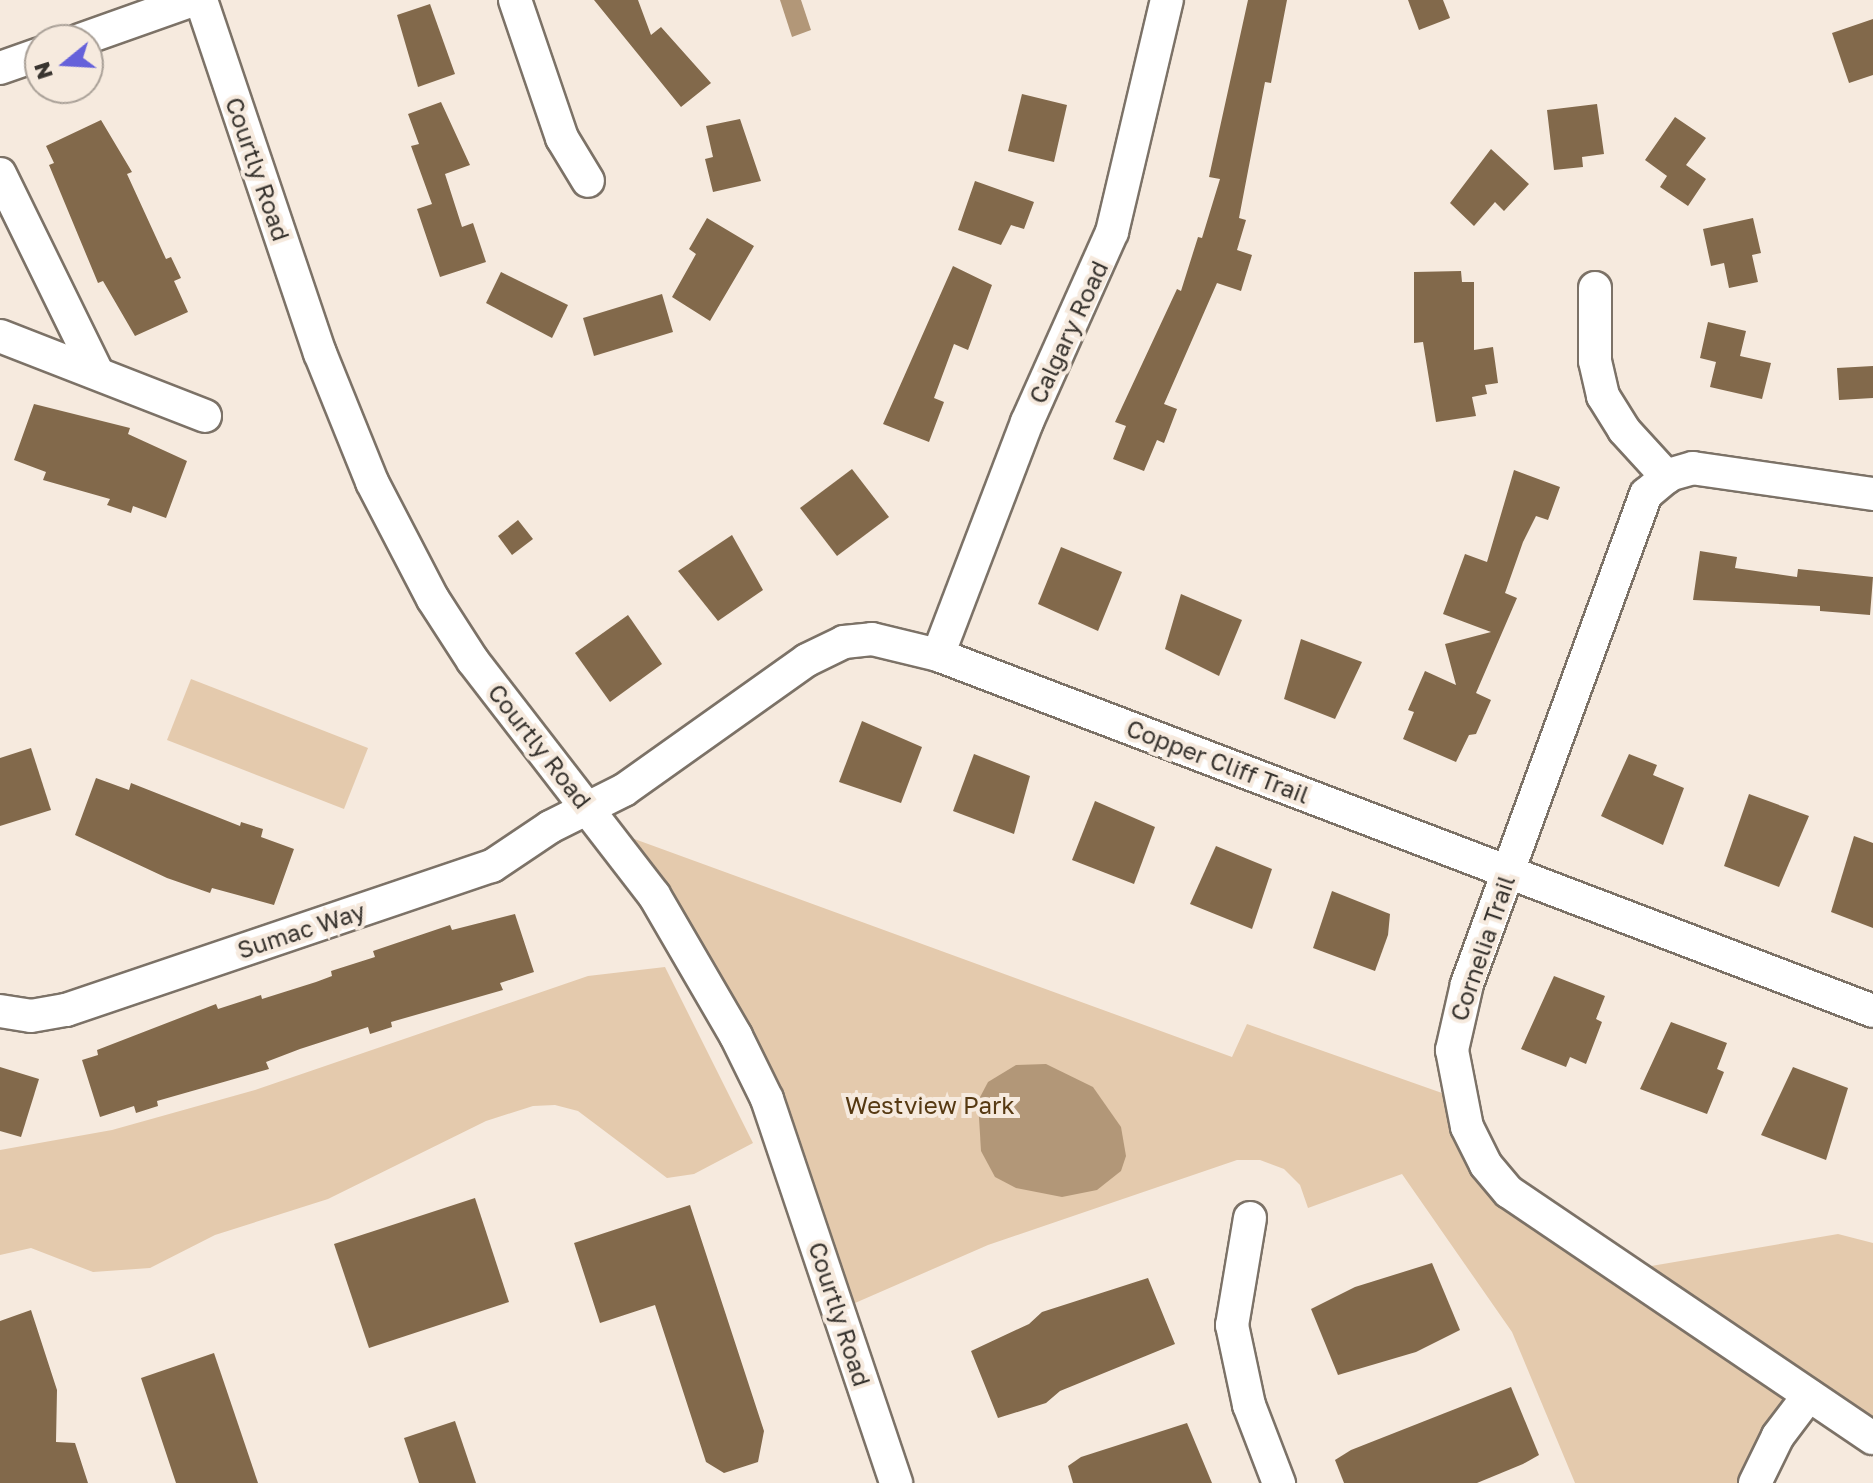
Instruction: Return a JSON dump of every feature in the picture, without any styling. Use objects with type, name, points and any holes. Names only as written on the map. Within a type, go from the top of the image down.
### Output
[{"type":"street","points":[[104,32],[193,0]]},
{"type":"street","name":"Courtly Road","points":[[201,0],[320,353],[372,482],[433,599],[473,661],[589,808],[694,958],[767,1099],[896,1483]]},
{"type":"street","points":[[515,0],[562,138],[588,181]]},
{"type":"street","name":"Calgary Road","points":[[938,655],[1027,422],[1112,232],[1167,0]]},
{"type":"street","points":[[0,68],[24,60]]},
{"type":"street","points":[[0,174],[97,372]]},
{"type":"street","points":[[1595,288],[1595,361],[1603,396],[1624,430],[1667,477],[1702,468],[1873,494]]},
{"type":"street","points":[[0,336],[205,416]]},
{"type":"street","name":"Cornelia Trail","points":[[1667,477],[1638,507],[1461,1001],[1453,1038],[1459,1099],[1486,1165],[1535,1214],[1873,1438]]},
{"type":"street","name":"Copper Cliff Trail","points":[[589,808],[624,790],[836,645],[884,639],[938,655],[1873,1011]]},
{"type":"street","name":"Sumac Way","points":[[0,1011],[31,1016],[66,1010],[492,866],[589,808]]},
{"type":"street","points":[[1250,1218],[1232,1325],[1249,1405],[1279,1483]]},
{"type":"street","points":[[1755,1483],[1778,1436],[1809,1395]]},
{"type":"green space","points":[[191,679],[368,748],[344,809],[167,740]]},
{"type":"green space","name":"Westview Park","points":[[607,829],[1232,1057],[1247,1024],[1459,1099],[1486,1165],[1622,1271],[1838,1234],[1873,1243],[1873,1438],[1809,1395],[1755,1483],[1575,1483],[1512,1332],[1402,1174],[1308,1208],[1300,1185],[1284,1169],[1260,1160],[1237,1160],[988,1245],[839,1310],[792,1169]]},
{"type":"green space","points":[[665,967],[753,1143],[694,1174],[667,1178],[578,1111],[555,1105],[533,1106],[486,1121],[328,1199],[215,1235],[150,1268],[93,1272],[31,1248],[0,1255],[0,1150],[112,1130],[255,1090],[588,976]]},
{"type":"shaded area","points":[[780,0],[801,0],[811,30],[792,37]]},
{"type":"shaded area","points":[[1046,1064],[1093,1087],[1121,1127],[1126,1156],[1121,1171],[1097,1190],[1062,1197],[1016,1188],[995,1177],[981,1151],[978,1101],[988,1082],[1016,1065]]},
{"type":"building","points":[[594,0],[638,0],[651,35],[661,27],[711,83],[681,107]]},
{"type":"building","points":[[1248,0],[1287,0],[1271,83],[1265,82],[1239,218],[1246,220],[1237,250],[1252,255],[1241,291],[1217,283],[1164,404],[1177,409],[1164,443],[1157,440],[1144,471],[1113,459],[1126,426],[1115,422],[1177,289],[1181,291],[1198,237],[1202,238],[1220,179],[1209,177]]},
{"type":"building","points":[[1408,0],[1443,0],[1450,18],[1419,30]]},
{"type":"building","points":[[430,4],[455,74],[418,87],[397,15]]},
{"type":"building","points":[[1873,19],[1873,75],[1849,83],[1832,33]]},
{"type":"building","points":[[1022,94],[1067,105],[1054,162],[1008,151]]},
{"type":"building","points":[[441,102],[470,165],[445,174],[462,227],[473,223],[486,262],[440,277],[417,209],[432,204],[411,146],[419,144],[408,114]]},
{"type":"building","points":[[1597,104],[1604,154],[1582,157],[1583,167],[1554,170],[1547,110]]},
{"type":"building","points":[[1675,117],[1706,138],[1686,165],[1706,179],[1688,206],[1660,187],[1667,176],[1645,160]]},
{"type":"building","points":[[740,119],[761,181],[713,192],[705,159],[713,157],[706,126]]},
{"type":"building","points":[[101,120],[132,172],[127,174],[166,259],[171,257],[181,278],[174,281],[188,312],[135,336],[103,281],[98,283],[49,165],[54,163],[46,146]]},
{"type":"building","points":[[1491,149],[1529,184],[1504,211],[1495,202],[1474,226],[1450,203]]},
{"type":"building","points":[[975,181],[1034,202],[1024,229],[1011,225],[1001,245],[958,230]]},
{"type":"building","points":[[707,218],[754,246],[710,321],[672,297],[696,254],[689,249]]},
{"type":"building","points":[[1753,218],[1761,253],[1752,255],[1758,282],[1729,288],[1724,263],[1711,266],[1703,229]]},
{"type":"building","points":[[953,266],[992,285],[968,350],[954,344],[934,398],[944,402],[929,442],[883,424]]},
{"type":"building","points":[[1461,271],[1462,282],[1474,282],[1474,350],[1493,347],[1498,383],[1485,385],[1487,394],[1472,397],[1476,416],[1436,422],[1423,342],[1414,343],[1414,272]]},
{"type":"building","points":[[501,272],[568,305],[552,338],[486,303]]},
{"type":"building","points":[[662,294],[673,332],[594,356],[583,318]]},
{"type":"building","points":[[1708,322],[1746,331],[1740,356],[1771,363],[1762,399],[1710,387],[1716,362],[1700,358]]},
{"type":"building","points":[[1873,366],[1873,398],[1839,400],[1837,368]]},
{"type":"building","points":[[34,404],[130,428],[128,434],[187,461],[166,518],[133,506],[131,513],[107,505],[110,499],[43,480],[46,472],[14,460]]},
{"type":"building","points":[[852,469],[889,517],[837,556],[800,508]]},
{"type":"building","points":[[1514,470],[1560,487],[1548,520],[1536,516],[1523,542],[1505,593],[1517,598],[1476,693],[1491,700],[1476,734],[1469,735],[1456,762],[1403,739],[1414,712],[1408,710],[1425,671],[1456,685],[1445,644],[1491,632],[1443,614],[1465,554],[1487,562]]},
{"type":"building","points":[[518,520],[533,539],[512,555],[498,536]]},
{"type":"building","points":[[732,535],[763,590],[718,621],[678,571]]},
{"type":"building","points":[[1061,547],[1122,572],[1098,631],[1038,604]]},
{"type":"building","points":[[1700,551],[1737,557],[1735,568],[1797,577],[1798,569],[1873,577],[1870,615],[1820,611],[1820,606],[1693,600]]},
{"type":"building","points":[[1181,594],[1242,620],[1219,676],[1165,649]]},
{"type":"building","points":[[628,615],[662,664],[610,702],[575,653]]},
{"type":"building","points":[[1301,639],[1362,662],[1335,719],[1284,699]]},
{"type":"building","points":[[862,721],[922,747],[901,803],[839,782]]},
{"type":"building","points":[[31,748],[51,810],[0,826],[0,758]]},
{"type":"building","points":[[974,754],[1030,776],[1014,834],[953,811]]},
{"type":"building","points":[[1629,754],[1657,765],[1653,775],[1684,788],[1663,845],[1601,816]]},
{"type":"building","points":[[96,778],[129,790],[131,783],[240,826],[241,822],[263,829],[261,837],[294,849],[274,905],[212,888],[210,893],[167,878],[75,835]]},
{"type":"building","points":[[1749,794],[1809,816],[1779,887],[1724,866]]},
{"type":"building","points":[[1095,801],[1155,827],[1134,884],[1072,860]]},
{"type":"building","points":[[1854,836],[1873,843],[1873,928],[1831,912]]},
{"type":"building","points":[[1216,846],[1272,869],[1252,929],[1190,904]]},
{"type":"building","points":[[1332,891],[1390,914],[1388,935],[1375,971],[1313,948]]},
{"type":"building","points":[[515,914],[534,972],[500,983],[503,990],[391,1022],[392,1027],[370,1034],[368,1027],[300,1049],[266,1062],[269,1069],[157,1101],[158,1106],[136,1113],[134,1106],[100,1117],[82,1060],[98,1055],[97,1050],[216,1004],[218,1009],[316,982],[332,976],[331,971],[375,957],[373,951],[450,925],[452,930]]},
{"type":"building","points":[[1554,976],[1605,996],[1596,1019],[1602,1022],[1586,1064],[1570,1057],[1566,1067],[1521,1049]]},
{"type":"building","points":[[1671,1022],[1727,1043],[1717,1069],[1724,1072],[1707,1114],[1640,1089]]},
{"type":"building","points":[[0,1067],[39,1079],[21,1137],[0,1131]]},
{"type":"building","points":[[1793,1067],[1848,1088],[1826,1160],[1761,1135]]},
{"type":"building","points":[[475,1198],[509,1302],[369,1348],[334,1244]]},
{"type":"building","points":[[690,1205],[764,1431],[758,1462],[724,1473],[706,1462],[655,1305],[600,1323],[574,1243]]},
{"type":"building","points":[[1432,1263],[1460,1330],[1416,1352],[1338,1375],[1311,1309],[1355,1287]]},
{"type":"building","points":[[1148,1278],[1175,1344],[1060,1391],[1046,1403],[998,1418],[971,1351],[1029,1324],[1042,1312]]},
{"type":"building","points":[[31,1310],[57,1390],[56,1442],[75,1443],[88,1483],[0,1483],[0,1321]]},
{"type":"building","points":[[214,1353],[258,1483],[176,1483],[141,1378]]},
{"type":"building","points":[[1511,1387],[1539,1455],[1477,1483],[1344,1483],[1335,1460],[1351,1450]]},
{"type":"building","points":[[455,1421],[476,1483],[419,1483],[404,1438]]},
{"type":"building","points":[[1187,1423],[1212,1483],[1073,1483],[1068,1466],[1081,1457]]}]
